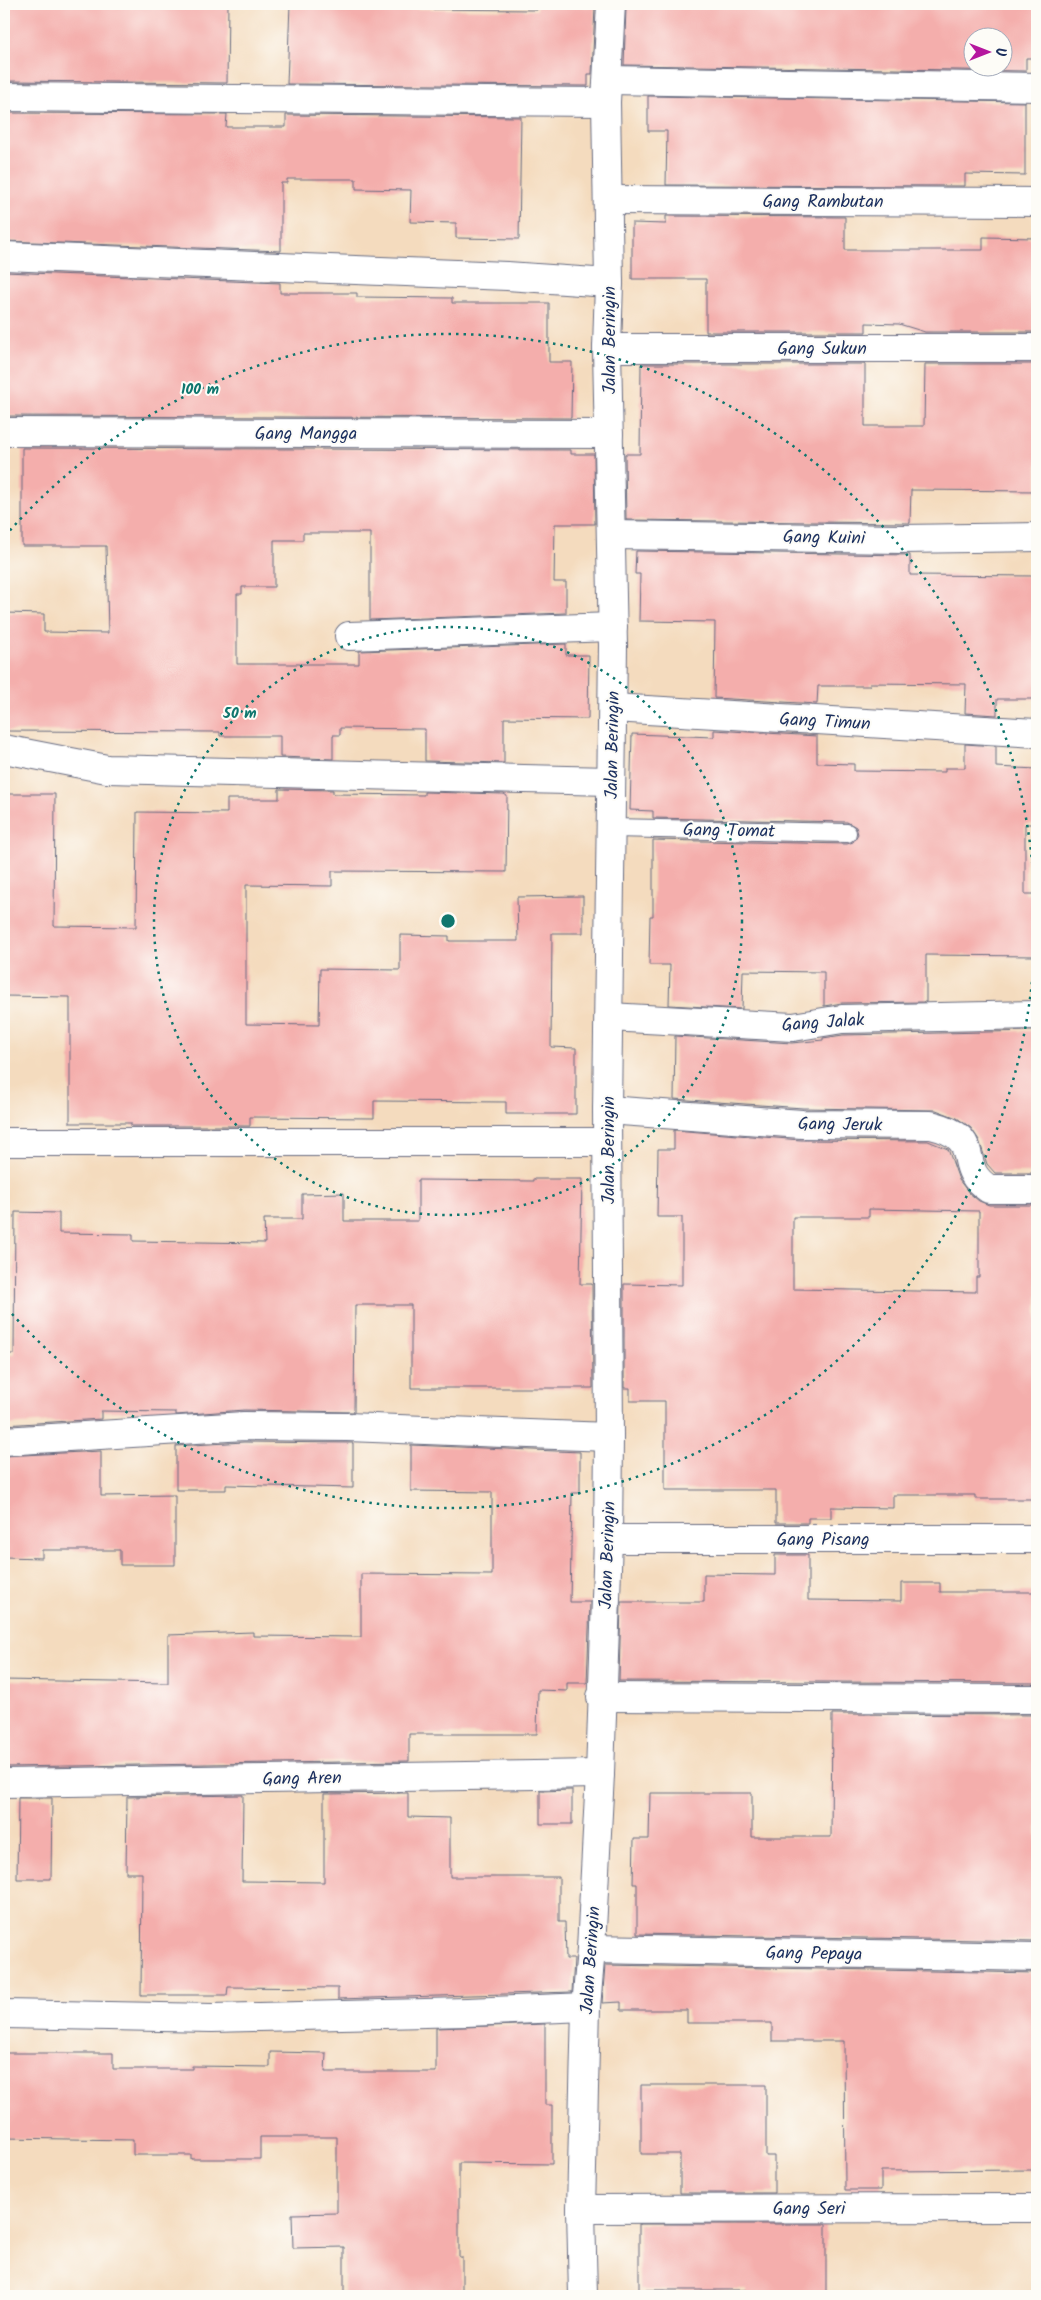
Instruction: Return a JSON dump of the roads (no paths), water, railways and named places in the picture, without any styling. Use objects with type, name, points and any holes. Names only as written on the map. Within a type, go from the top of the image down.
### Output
[{"type":"street","name":"Jalan Beringin","points":[[583,2296],[581,2209],[586,2007],[591,1949],[600,1774],[601,1697],[608,1539],[607,1110],[613,627],[608,348],[607,91],[611,4]]},
{"type":"street","points":[[4,98],[1037,86]]},
{"type":"street","name":"Gang Rambutan","points":[[608,200],[1037,202]]},
{"type":"street","points":[[4,256],[508,276],[609,283]]},
{"type":"street","name":"Gang Sukun","points":[[608,348],[1037,348]]},
{"type":"street","name":"Gang Mangga","points":[[4,432],[609,434]]},
{"type":"street","name":"Gang Kuini","points":[[611,535],[902,538],[1037,537]]},
{"type":"street","points":[[349,636],[613,627]]},
{"type":"street","name":"Gang Timun","points":[[613,708],[1037,733]]},
{"type":"street","points":[[4,749],[107,769],[611,781]]},
{"type":"street","name":"Gang Jalak","points":[[609,1017],[793,1027],[842,1019],[1037,1016]]},
{"type":"street","name":"Gang Jeruk","points":[[607,1110],[802,1124],[931,1125],[947,1129],[962,1139],[967,1147],[974,1176],[990,1189],[1037,1189]]},
{"type":"street","points":[[4,1142],[608,1142]]},
{"type":"street","points":[[4,1441],[244,1426],[347,1427],[609,1437]]},
{"type":"street","name":"Gang Pisang","points":[[608,1539],[1037,1539]]},
{"type":"street","points":[[601,1697],[1037,1699]]},
{"type":"street","name":"Gang Aren","points":[[4,1782],[600,1774]]},
{"type":"street","name":"Gang Pepaya","points":[[591,1949],[1037,1957]]},
{"type":"street","points":[[4,2014],[212,2018],[586,2007]]},
{"type":"street","name":"Gang Seri","points":[[581,2209],[1037,2208]]},
{"type":"lane","name":"Gang Tomat","points":[[611,828],[846,833]]}]
